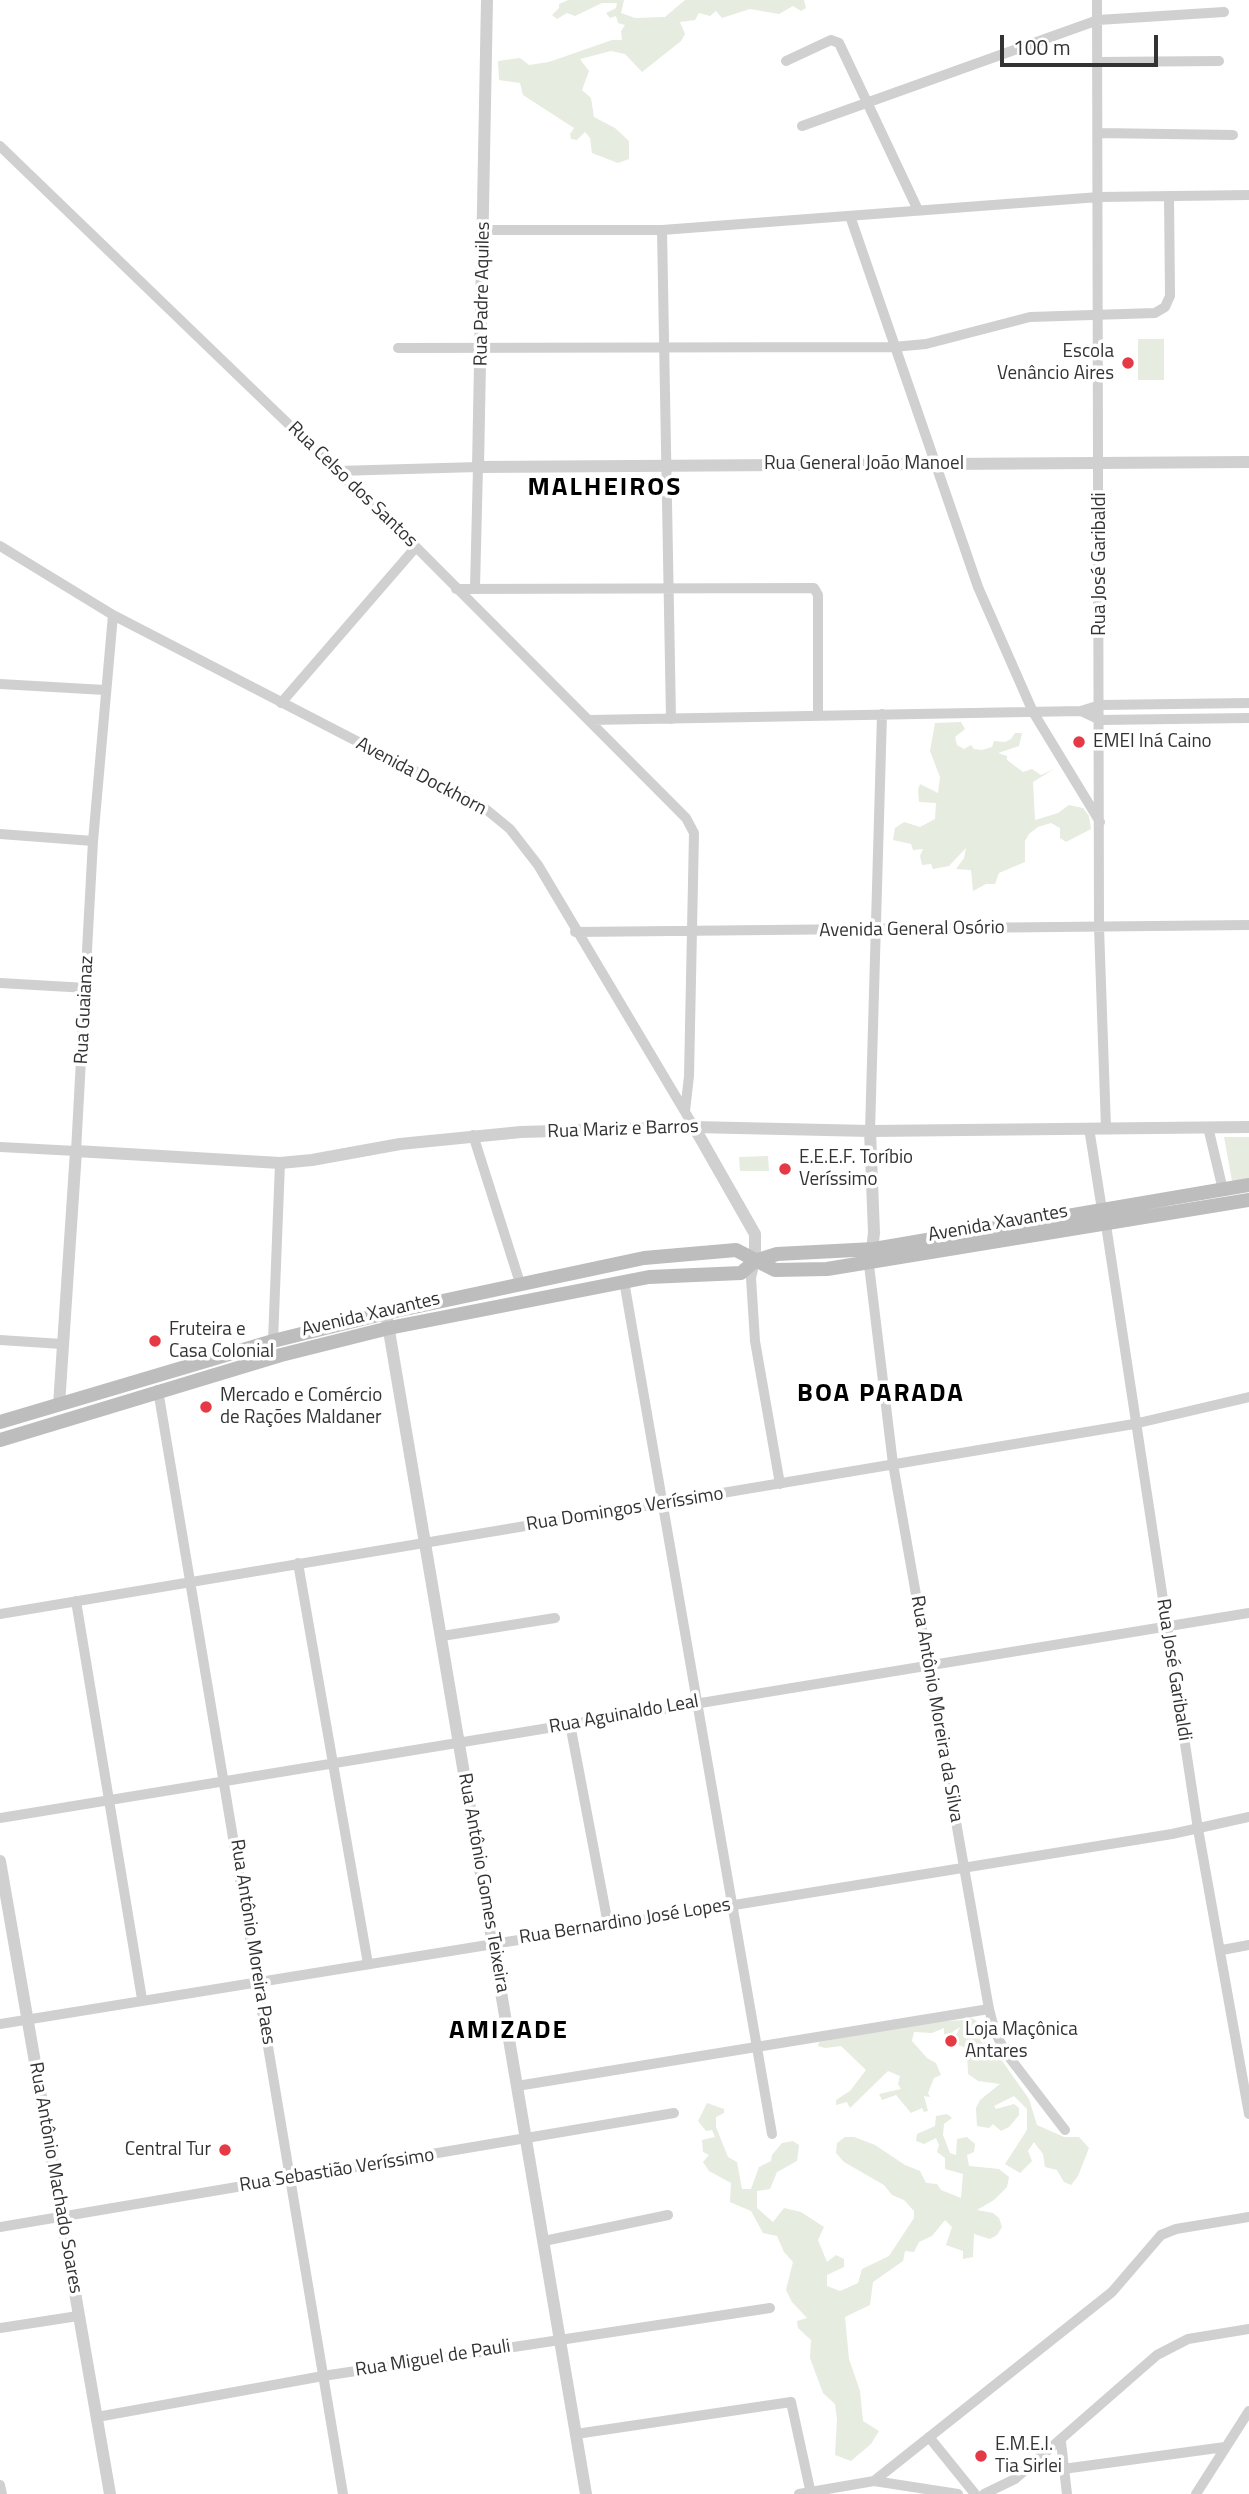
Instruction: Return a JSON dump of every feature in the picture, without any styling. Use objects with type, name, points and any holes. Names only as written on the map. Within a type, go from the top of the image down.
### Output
[{"type":"main road","name":"Avenida Xavantes","points":[[0,1422],[273,1341],[386,1312],[644,1258],[736,1250],[775,1270],[869,1265],[1104,1218],[1249,1185]]},
{"type":"main road","name":"Avenida Xavantes","points":[[0,1440],[158,1391],[389,1328],[624,1281],[741,1273],[755,1261],[777,1254],[874,1249],[1249,1200]]},
{"type":"street","name":"Rua Padre Aquiles","points":[[475,588],[483,348],[487,0]]},
{"type":"street","name":"Rua José Garibaldi","points":[[1097,0],[1099,927],[1107,1128]]},
{"type":"street","points":[[803,126],[1098,20],[1224,12]]},
{"type":"street","points":[[786,61],[836,40],[918,210]]},
{"type":"street","points":[[1099,62],[1219,61]]},
{"type":"street","points":[[1099,133],[1233,135]]},
{"type":"street","name":"Rua Celso dos Santos","points":[[0,146],[415,547],[686,818],[694,833],[693,931]]},
{"type":"street","points":[[484,230],[662,230],[1099,197],[1249,195]]},
{"type":"street","points":[[398,348],[893,347],[926,344],[1030,317],[1155,313],[1165,307],[1170,296],[1169,196]]},
{"type":"street","points":[[850,216],[933,464],[978,587],[1034,712],[1100,822]]},
{"type":"street","points":[[662,230],[671,719]]},
{"type":"street","name":"Rua General João Manoel","points":[[478,467],[1249,462]]},
{"type":"street","points":[[337,471],[478,467]]},
{"type":"street","name":"Avenida Dockhorn","points":[[0,546],[113,615],[492,814],[510,829],[538,865],[575,932],[685,1111],[749,1222],[755,1234],[755,1261]]},
{"type":"street","points":[[281,703],[415,547]]},
{"type":"street","points":[[456,589],[814,588],[818,595],[818,715]]},
{"type":"street","name":"Rua Guaianaz","points":[[59,1405],[87,988],[93,841],[113,615]]},
{"type":"street","points":[[0,684],[105,691]]},
{"type":"street","points":[[590,720],[1082,711],[1100,705],[1249,703]]},
{"type":"street","points":[[1082,711],[1100,720],[1249,718]]},
{"type":"street","points":[[869,1265],[874,1249],[870,1131],[883,714]]},
{"type":"street","points":[[0,834],[93,841]]},
{"type":"street","name":"Avenida General Osório","points":[[575,932],[876,931],[1249,925]]},
{"type":"street","points":[[685,1111],[690,1076],[693,931]]},
{"type":"street","points":[[0,983],[87,988]]},
{"type":"street","name":"Rua Mariz e Barros","points":[[0,1147],[280,1163],[473,1135],[694,1127],[870,1131],[1249,1126]]},
{"type":"street","points":[[1208,1127],[1223,1189]]},
{"type":"street","name":"Rua José Garibaldi","points":[[1089,1128],[1198,1829],[1222,1950],[1249,2114]]},
{"type":"street","points":[[473,1135],[520,1283]]},
{"type":"street","points":[[273,1341],[280,1163]]},
{"type":"street","points":[[736,1250],[747,1235],[749,1222]]},
{"type":"street","points":[[755,1261],[751,1278],[755,1341],[780,1484]]},
{"type":"street","name":"Rua Antônio Moreira da Silva","points":[[869,1265],[893,1464],[989,2009],[995,2032],[1006,2053],[1065,2130]]},
{"type":"street","points":[[624,1281],[772,2134]]},
{"type":"street","name":"Rua Antônio Gomes Teixeira","points":[[386,1312],[586,2494]]},
{"type":"street","points":[[0,1340],[62,1344]]},
{"type":"street","name":"Rua Antônio Moreira Paes","points":[[158,1391],[226,1783],[343,2494]]},
{"type":"street","name":"Rua Domingos Veríssimo","points":[[0,1614],[1134,1424],[1249,1397]]},
{"type":"street","points":[[298,1563],[368,1964]]},
{"type":"street","points":[[76,1601],[142,1999]]},
{"type":"street","name":"Rua Aguinaldo Leal","points":[[0,1818],[226,1783],[1249,1612]]},
{"type":"street","points":[[442,1636],[555,1619]]},
{"type":"street","points":[[569,1724],[608,1924]]},
{"type":"street","name":"Rua Bernardino José Lopes","points":[[0,2024],[257,1980],[1198,1829],[1249,1817]]},
{"type":"street","name":"Rua Antônio Machado Soares","points":[[0,1861],[6,1925],[28,2019],[110,2494]]},
{"type":"street","points":[[1222,1950],[1249,1945]]},
{"type":"street","points":[[517,2086],[989,2009]]},
{"type":"street","name":"Rua Sebastião Veríssimo","points":[[0,2227],[674,2113]]},
{"type":"street","points":[[544,2241],[668,2215]]},
{"type":"street","points":[[874,2481],[1112,2292],[1161,2235],[1176,2229],[1249,2217]]},
{"type":"street","name":"Rua Miguel de Pauli","points":[[97,2417],[323,2376],[770,2308]]},
{"type":"street","points":[[0,2328],[78,2316]]},
{"type":"street","points":[[984,2494],[1015,2479],[1061,2442],[1157,2355],[1188,2339],[1249,2329]]},
{"type":"street","points":[[576,2434],[791,2402],[811,2493]]},
{"type":"street","points":[[1196,2494],[1249,2411]]},
{"type":"street","points":[[929,2437],[975,2494]]},
{"type":"street","points":[[1061,2442],[1067,2494]]},
{"type":"street","points":[[1063,2469],[1225,2447]]},
{"type":"street","points":[[799,2494],[874,2481],[958,2494]]},
{"type":"street","points":[[0,2485],[2,2494]]},
{"type":"shaded area","points":[[568,0],[624,0],[621,13],[635,18],[665,17],[685,0],[804,0],[806,8],[801,11],[793,6],[779,14],[750,9],[722,18],[716,11],[710,16],[699,13],[695,20],[680,22],[685,34],[681,41],[642,72],[625,54],[611,51],[580,59],[589,71],[582,90],[591,98],[594,117],[615,128],[629,141],[629,159],[618,163],[592,153],[590,138],[585,132],[577,140],[571,139],[570,134],[574,128],[523,95],[520,83],[499,80],[498,61],[520,58],[529,65],[549,62],[612,40],[622,40],[621,31],[625,25],[618,23],[616,16],[610,18],[606,13],[616,8],[617,3],[602,3],[575,16],[567,13],[557,19],[552,15],[559,8],[559,4]]},
{"type":"shaded area","points":[[1138,339],[1164,339],[1164,380],[1138,380]]},
{"type":"shaded area","points":[[961,722],[965,729],[955,737],[957,745],[964,749],[971,745],[974,749],[982,750],[992,747],[994,741],[1005,742],[1015,733],[1022,733],[1019,746],[998,753],[1007,756],[1007,760],[1023,772],[1032,769],[1041,775],[1054,769],[1033,782],[1035,820],[1058,813],[1069,805],[1083,808],[1089,816],[1091,829],[1066,842],[1060,838],[1060,828],[1051,823],[1038,827],[1025,841],[1025,862],[999,873],[995,884],[986,884],[973,891],[971,870],[956,869],[964,858],[966,848],[949,866],[933,869],[931,864],[922,865],[920,856],[923,849],[913,850],[911,844],[893,840],[895,828],[904,822],[920,827],[935,819],[936,803],[919,802],[918,790],[920,784],[938,793],[940,777],[930,751],[935,723]]},
{"type":"shaded area","points":[[1224,1137],[1249,1137],[1249,1178],[1232,1181]]},
{"type":"shaded area","points":[[768,1156],[769,1171],[740,1171],[739,1157]]},
{"type":"shaded area","points":[[969,2016],[979,2023],[981,2031],[1029,2099],[1037,2125],[1064,2137],[1079,2137],[1089,2148],[1078,2176],[1071,2185],[1064,2182],[1057,2170],[1045,2167],[1043,2154],[1034,2142],[1028,2151],[1032,2161],[1020,2173],[1005,2164],[1027,2130],[1027,2109],[1014,2096],[994,2106],[996,2109],[1014,2104],[1019,2108],[1019,2115],[1009,2127],[1001,2131],[993,2124],[989,2128],[977,2126],[976,2108],[980,2100],[1000,2084],[978,2081],[968,2074],[967,2049],[957,2044],[955,2037],[960,2027],[948,2035],[944,2034],[944,2028],[932,2033],[914,2032],[912,2041],[927,2058],[936,2063],[941,2075],[934,2078],[928,2093],[930,2097],[924,2096],[928,2111],[924,2112],[922,2108],[911,2113],[896,2095],[882,2100],[879,2094],[901,2089],[898,2084],[900,2076],[888,2071],[850,2108],[847,2102],[836,2105],[836,2100],[850,2091],[866,2070],[841,2046],[825,2048],[818,2046],[819,2042],[929,2022],[964,2020]]},
{"type":"shaded area","points":[[707,2103],[724,2109],[724,2113],[716,2117],[716,2127],[728,2157],[737,2162],[742,2189],[751,2189],[759,2167],[771,2161],[772,2155],[782,2143],[793,2141],[799,2145],[797,2161],[777,2172],[770,2189],[757,2191],[757,2208],[773,2222],[784,2208],[801,2212],[824,2227],[818,2240],[827,2262],[836,2255],[844,2259],[844,2267],[827,2275],[827,2286],[840,2291],[858,2283],[862,2269],[889,2256],[914,2218],[914,2211],[904,2200],[892,2195],[884,2185],[844,2162],[836,2153],[837,2143],[845,2137],[854,2137],[875,2145],[905,2165],[920,2171],[926,2183],[937,2184],[941,2190],[961,2198],[963,2174],[945,2169],[945,2158],[937,2152],[939,2145],[936,2138],[924,2144],[916,2141],[917,2134],[935,2126],[936,2116],[947,2114],[952,2118],[944,2124],[943,2135],[950,2153],[956,2155],[957,2139],[967,2137],[975,2144],[974,2152],[967,2155],[969,2166],[999,2169],[1009,2177],[1007,2187],[994,2200],[977,2210],[993,2213],[999,2218],[1002,2227],[997,2235],[990,2239],[974,2234],[973,2257],[963,2259],[963,2251],[946,2245],[952,2227],[945,2220],[932,2236],[919,2242],[914,2252],[905,2251],[903,2261],[873,2282],[870,2305],[845,2317],[849,2359],[860,2391],[863,2421],[879,2431],[871,2444],[851,2461],[835,2455],[835,2404],[823,2393],[810,2358],[811,2340],[798,2328],[797,2321],[807,2318],[792,2302],[786,2290],[793,2262],[784,2252],[777,2236],[763,2233],[751,2211],[730,2202],[731,2183],[709,2171],[703,2162],[709,2155],[703,2152],[702,2140],[715,2137],[712,2130],[706,2131],[698,2121]]},
{"type":"place","name":"Escola Venâncio Aires","points":[[1128,363]]},
{"type":"place","name":"EMEI Iná Caino","points":[[1079,742]]},
{"type":"place","name":"E.E.E.F. Toríbio Veríssimo","points":[[785,1169]]},
{"type":"place","name":"Fruteira e Casa Colonial","points":[[155,1341]]},
{"type":"place","name":"Mercado e Comércio de Rações Maldaner","points":[[206,1407]]},
{"type":"place","name":"Loja Maçônica Antares","points":[[951,2041]]},
{"type":"place","name":"Central Tur","points":[[225,2150]]},
{"type":"place","name":"E.M.E.I. Tia Sirlei","points":[[981,2456]]},
{"type":"district","name":"MALHEIROS","points":[[605,489]]},
{"type":"district","name":"BOA PARADA","points":[[881,1395]]},
{"type":"district","name":"AMIZADE","points":[[509,2032]]}]
